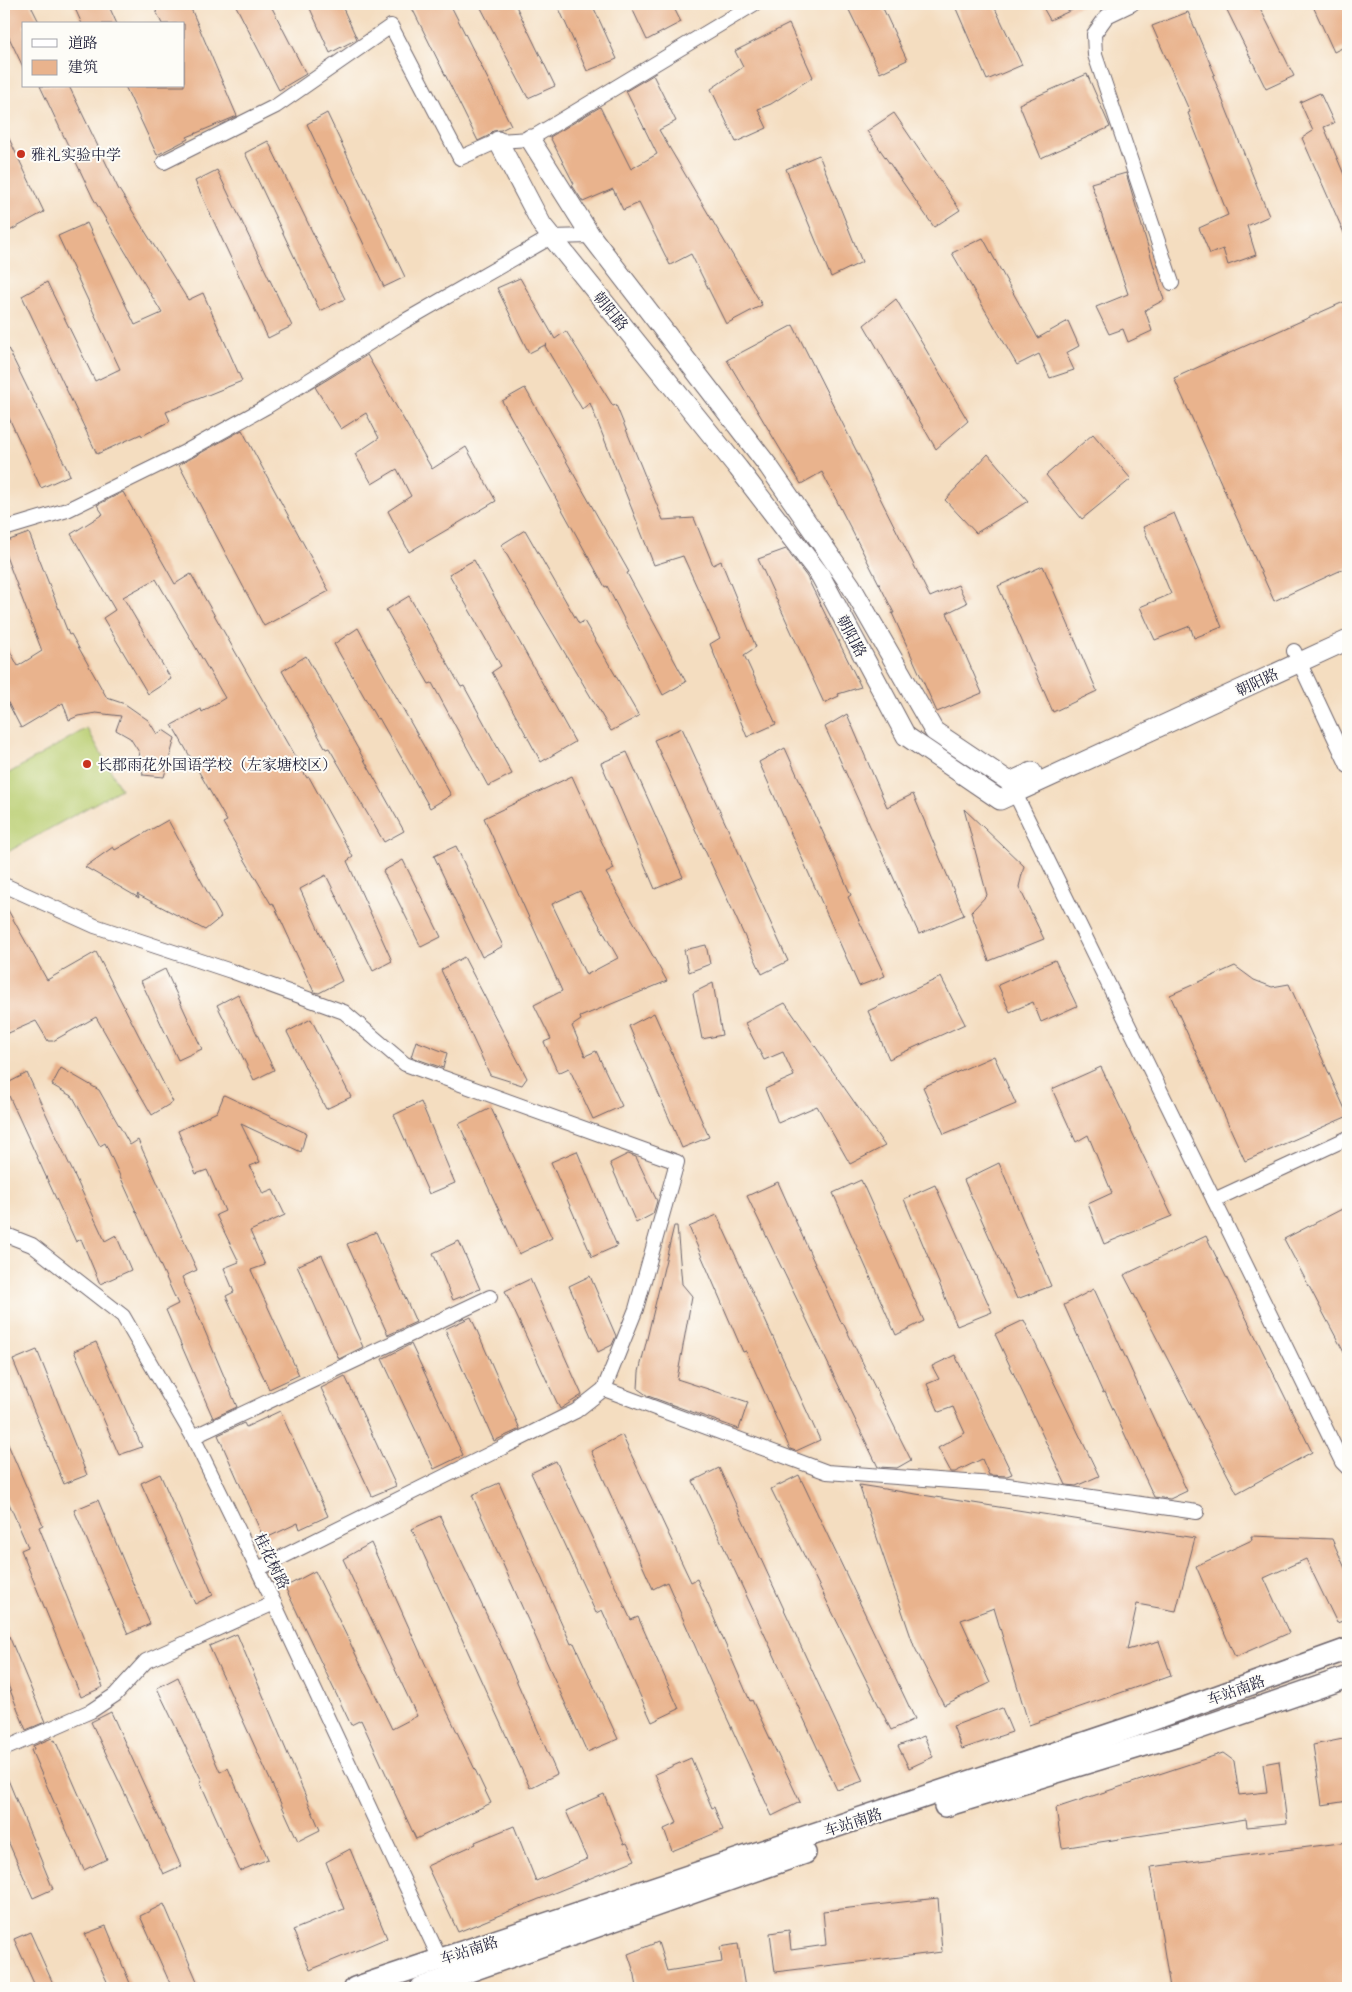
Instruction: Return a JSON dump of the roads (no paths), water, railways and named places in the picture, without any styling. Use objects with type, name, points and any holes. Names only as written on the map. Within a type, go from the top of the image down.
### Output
[{"type":"main road","name":"车站南路","points":[[355,1988],[1116,1732],[1348,1649]]},
{"type":"main road","name":"车站南路","points":[[421,1988],[906,1817],[1191,1731],[1348,1677]]},
{"type":"street","points":[[164,162],[276,106],[392,26],[460,158],[498,141],[530,139],[754,4]]},
{"type":"street","points":[[1132,4],[1107,16],[1094,34],[1094,55],[1172,283]]},
{"type":"street","name":"朝阳路","points":[[530,139],[591,236],[769,467],[851,586],[934,731],[1013,787]]},
{"type":"street","name":"朝阳路","points":[[498,141],[542,225],[738,468],[820,575],[906,736],[1000,800],[1013,787],[1297,657],[1348,640]]},
{"type":"street","points":[[4,529],[67,510],[183,453],[266,408],[403,322],[551,237],[591,236]]},
{"type":"street","name":"朝阳路","points":[[1297,657],[1348,626]]},
{"type":"street","points":[[1297,657],[1348,766]]},
{"type":"street","points":[[1013,787],[1342,1462],[1348,1468]]},
{"type":"street","points":[[4,885],[95,926],[231,971],[344,1012],[405,1064],[677,1162],[636,1309],[604,1389],[576,1410],[258,1569]]},
{"type":"street","points":[[1214,1200],[1348,1138]]},
{"type":"street","name":"桂花树路","points":[[4,1234],[32,1245],[123,1316],[193,1438],[258,1569],[440,1959]]},
{"type":"street","points":[[193,1438],[490,1298]]},
{"type":"street","points":[[604,1389],[827,1472],[1008,1485],[1197,1512]]},
{"type":"street","points":[[4,1749],[91,1711],[115,1695],[146,1661],[274,1603]]},
{"type":"place","name":"雅礼实验中学","points":[[21,154]]},
{"type":"place","name":"长郡雨花外国语学校（左家塘校区）","points":[[87,764]]}]
